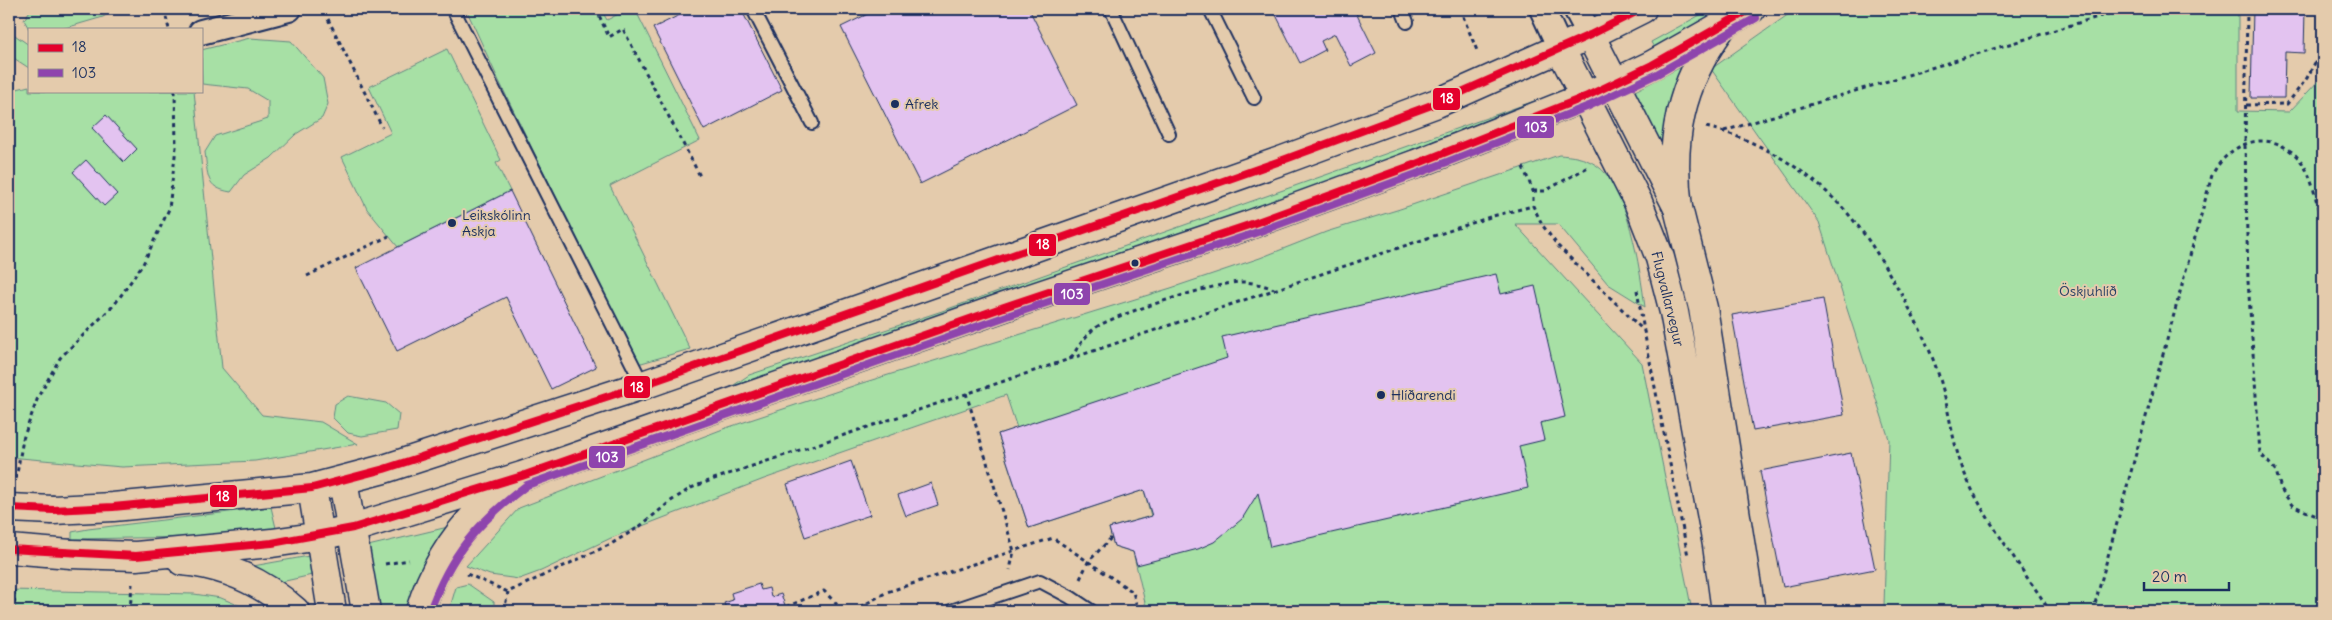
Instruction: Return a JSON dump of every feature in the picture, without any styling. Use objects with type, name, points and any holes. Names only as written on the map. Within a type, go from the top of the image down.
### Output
[{"type":"main road","points":[[9,508],[53,510],[113,507],[312,488],[343,481],[643,385],[1283,160],[1428,107],[1590,35],[1642,9]]},
{"type":"main road","points":[[134,569],[272,543],[321,536],[353,528],[522,476],[1004,307],[1249,226],[1416,164],[1585,97],[1652,65],[1750,9]]},
{"type":"main road","points":[[1724,25],[1708,47],[1695,71],[1678,122],[1674,151],[1674,180],[1678,208],[1703,308],[1751,611]]},
{"type":"main road","points":[[1590,35],[1678,208]]},
{"type":"main road","name":"Flugvallarvegur","points":[[1560,48],[1638,202],[1660,258],[1674,312],[1717,545],[1726,611]]},
{"type":"main road","points":[[420,611],[428,584],[450,544],[486,503],[522,476]]},
{"type":"main road","points":[[343,481],[353,528],[366,611]]},
{"type":"main road","points":[[312,488],[332,611]]},
{"type":"main road","points":[[9,550],[71,554],[134,569],[199,562],[238,574],[265,586],[295,611]]},
{"type":"street","points":[[202,32],[289,9]]},
{"type":"street","name":"Flugvallarvegur","points":[[1542,9],[1560,48]]},
{"type":"street","points":[[1576,9],[1590,35]]},
{"type":"lane","points":[[453,9],[643,385]]},
{"type":"lane","points":[[753,9],[812,124]]},
{"type":"lane","points":[[1111,9],[1169,134]]},
{"type":"lane","points":[[1210,9],[1254,98]]},
{"type":"lane","points":[[1402,9],[1408,22]]},
{"type":"lane","points":[[952,611],[1040,582],[1070,597],[1091,611]]},
{"type":"path","points":[[164,9],[169,28]]},
{"type":"path","points":[[596,9],[609,37],[622,29],[701,178]]},
{"type":"path","points":[[1460,9],[1481,59]]},
{"type":"path","points":[[1723,131],[2124,9]]},
{"type":"path","points":[[2247,9],[2245,144],[2248,281],[2260,453],[2276,472],[2282,490],[2292,505],[2323,519]]},
{"type":"path","points":[[328,19],[382,128]]},
{"type":"path","points":[[2246,105],[2286,104],[2307,78],[2318,56],[2323,54]]},
{"type":"path","points":[[16,480],[23,439],[38,396],[60,358],[114,304],[143,264],[169,209],[176,147],[175,92]]},
{"type":"path","points":[[1700,126],[1723,131],[1760,148],[1806,176],[1853,220],[1873,246],[1905,298],[1930,349],[1947,402],[1957,451],[1973,492],[2048,609],[2059,611]]},
{"type":"path","points":[[2094,611],[2212,175],[2218,163],[2228,152],[2245,144],[2267,141],[2291,151],[2300,160],[2307,172],[2323,229]]},
{"type":"path","points":[[1523,166],[1533,191],[1533,206],[1543,226],[1558,246],[1644,331],[1689,562]]},
{"type":"path","points":[[1533,191],[1544,191],[1588,166]]},
{"type":"path","points":[[464,573],[508,592],[625,536],[691,488],[966,393],[1493,216],[1533,206]]},
{"type":"path","points":[[307,276],[390,236]]},
{"type":"path","points":[[1071,358],[1083,340],[1096,327],[1113,318],[1220,284],[1240,282],[1260,284],[1276,289]]},
{"type":"path","points":[[966,393],[1014,551],[1005,592]]},
{"type":"path","points":[[1070,597],[1088,562],[1112,537]]},
{"type":"path","points":[[379,565],[415,559]]},
{"type":"path","points":[[130,611],[134,569]]},
{"type":"path","points":[[14,591],[15,611]]},
{"type":"path","points":[[786,607],[824,591],[843,611]]},
{"type":"path","points":[[504,611],[508,592]]},
{"type":"green space","points":[[35,9],[116,9],[103,17],[65,28],[28,28],[24,20],[29,12]]},
{"type":"green space","points":[[466,9],[601,9],[607,20],[628,9],[635,9],[700,140],[610,186],[690,349],[638,364],[499,81]]},
{"type":"green space","points":[[1711,9],[1729,9],[1655,50],[1651,42]]},
{"type":"green space","name":"Öskjuhlíð","points":[[1796,9],[2238,9],[2238,111],[2289,112],[2323,76],[2323,607],[2321,606],[2316,611],[1889,611],[1884,606],[1889,439],[1819,222],[1711,69]]},
{"type":"green space","points":[[9,31],[28,44],[28,67],[9,55]]},
{"type":"green space","points":[[250,38],[291,41],[323,78],[328,104],[322,118],[296,134],[271,158],[244,175],[231,192],[212,184],[209,179],[205,152],[215,136],[268,119],[268,101],[248,89],[202,84],[202,50]]},
{"type":"green space","points":[[447,49],[501,160],[496,163],[510,191],[398,247],[367,209],[342,157],[391,133],[369,87]]},
{"type":"green space","points":[[1685,65],[1667,159],[1633,92]]},
{"type":"green space","points":[[28,86],[28,92],[194,92],[222,368],[262,415],[321,422],[358,444],[255,461],[122,467],[9,457],[9,91]]},
{"type":"green space","points":[[1540,99],[1335,180],[732,398],[728,389],[749,375],[942,311]]},
{"type":"green space","name":"Hlíðarendi","points":[[1559,155],[1573,156],[1596,165],[1607,175],[1616,190],[1631,230],[1645,307],[1608,284],[1558,224],[1515,224],[1642,363],[1692,611],[1147,611],[1133,552],[1114,546],[1109,528],[1151,516],[1144,490],[1029,528],[998,434],[1017,428],[1006,395],[764,479],[611,538],[541,571],[519,579],[490,575],[466,566],[519,508],[723,429],[859,384],[1171,288],[1260,258],[1326,232]]},
{"type":"green space","points":[[348,396],[386,403],[399,414],[397,430],[362,436],[348,433],[333,418],[335,404]]},
{"type":"green space","points":[[271,507],[276,528],[196,537],[72,539],[72,532],[88,529]]},
{"type":"green space","points":[[448,527],[411,611],[379,611],[368,546]]},
{"type":"green space","points":[[309,556],[312,575],[281,582],[253,566]]},
{"type":"green space","points":[[468,584],[494,602],[494,611],[449,611],[456,587]]},
{"type":"green space","points":[[9,590],[194,594],[221,598],[250,610],[263,611],[9,611]]},
{"type":"building","points":[[692,9],[741,9],[782,90],[704,130],[653,28]]},
{"type":"building","points":[[878,9],[1029,9],[1077,105],[920,184],[841,27]]},
{"type":"building","points":[[1273,9],[1354,9],[1376,53],[1351,66],[1335,34],[1321,41],[1325,50],[1300,63]]},
{"type":"building","points":[[2253,9],[2305,9],[2304,53],[2285,52],[2284,98],[2251,98]]},
{"type":"building","points":[[106,115],[137,149],[124,162],[92,128]]},
{"type":"building","points":[[86,160],[117,194],[104,206],[73,172]]},
{"type":"building","points":[[510,191],[596,367],[551,389],[506,297],[397,351],[356,268]]},
{"type":"building","points":[[1496,274],[1501,294],[1535,286],[1565,417],[1540,423],[1544,440],[1519,446],[1528,488],[1270,547],[1258,493],[1242,519],[1214,542],[1198,549],[1137,565],[1133,552],[1114,546],[1109,528],[1152,516],[1144,490],[1029,528],[998,434],[1227,358],[1222,337]]},
{"type":"building","points":[[1823,299],[1844,415],[1753,431],[1732,315]]},
{"type":"building","points":[[1851,453],[1875,569],[1783,587],[1760,471]]},
{"type":"building","points":[[851,461],[870,515],[805,537],[787,484]]},
{"type":"building","points":[[931,483],[938,505],[906,516],[898,495]]},
{"type":"building","points":[[759,584],[761,590],[769,588],[771,597],[781,594],[787,611],[727,611],[724,603],[733,600],[731,593]]},
{"type":"transit line","name":"18","points":[[9,508],[53,510],[113,507],[312,488],[384,469],[643,385],[1283,160],[1437,103],[1590,35],[1642,9]]},
{"type":"transit line","name":"18","points":[[9,549],[136,556],[272,543],[353,528],[522,476],[1004,307],[1249,225],[1416,164],[1585,97],[1652,65],[1751,9]]},
{"type":"transit line","name":"103","points":[[430,611],[447,572],[468,540],[494,512],[527,485],[1007,316],[1252,234],[1419,173],[1589,106],[1657,74],[1756,18]]},
{"type":"place","name":"Afrek","points":[[895,104]]},
{"type":"place","name":"Leikskólinn Askja","points":[[452,223]]},
{"type":"place","name":"Hlíðarendi","points":[[1381,395]]}]
